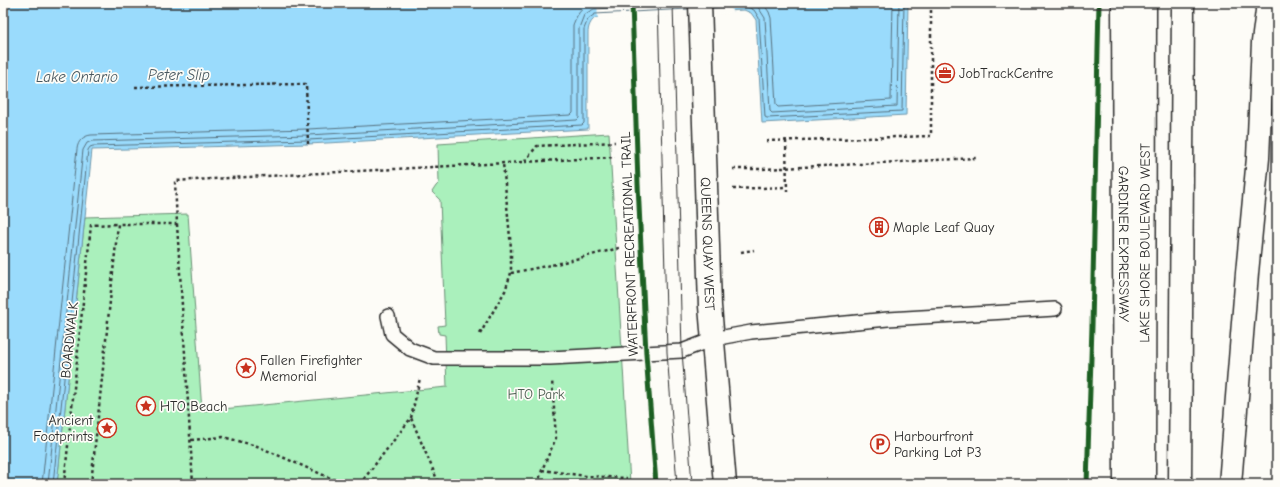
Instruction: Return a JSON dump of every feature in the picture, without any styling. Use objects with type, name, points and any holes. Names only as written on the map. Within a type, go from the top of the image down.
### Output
[{"type":"main road","name":"QUEENS QUAY WEST","points":[[700,3],[710,284],[725,484]]},
{"type":"main road","name":"GARDINER EXPRESSWAY","points":[[1123,3],[1125,484]]},
{"type":"main road","name":"LAKE SHORE BOULEVARD WEST","points":[[1144,484],[1145,3]]},
{"type":"main road","points":[[1180,484],[1183,3]]},
{"type":"main road","points":[[1259,3],[1263,42]]},
{"type":"main road","points":[[1230,484],[1258,158],[1263,42],[1268,3]]},
{"type":"lane","points":[[388,316],[392,334],[410,349],[434,358],[550,358],[682,351],[713,339],[751,332],[888,319],[1055,309]]},
{"type":"path","points":[[766,141],[931,136],[931,3]]},
{"type":"path","points":[[135,87],[306,84],[308,144]]},
{"type":"path","points":[[786,141],[787,191]]},
{"type":"path","points":[[524,162],[537,146],[615,142]]},
{"type":"path","points":[[194,484],[174,180],[616,157]]},
{"type":"path","points":[[731,168],[764,169],[976,158]]},
{"type":"path","points":[[465,358],[505,290],[511,273],[511,248],[503,163]]},
{"type":"path","points":[[732,189],[787,187]]},
{"type":"path","points":[[91,484],[118,224],[177,224]]},
{"type":"path","points":[[511,273],[556,264],[619,248]]},
{"type":"path","points":[[741,252],[754,250]]},
{"type":"path","points":[[360,484],[411,418],[425,355]]},
{"type":"path","points":[[538,484],[542,470],[556,438],[550,358]]},
{"type":"path","points":[[411,418],[439,484]]},
{"type":"path","points":[[191,440],[223,437],[257,446],[344,484]]},
{"type":"path","points":[[542,470],[586,476],[627,478]]},
{"type":"green space","name":"HTO Park","points":[[609,133],[630,484],[57,484],[85,217],[188,214],[202,411],[447,387],[445,335],[439,334],[438,326],[445,325],[440,200],[432,192],[439,183],[438,144]]},
{"type":"water","name":"Lake Ontario","points":[[3,3],[908,3],[906,115],[762,123],[756,20],[751,13],[744,10],[595,18],[588,31],[588,129],[308,144],[92,150],[57,484],[3,484]]},
{"type":"pier","points":[[597,3],[731,3],[732,13],[598,20]]},
{"type":"tram line","points":[[658,3],[667,352],[677,484]]},
{"type":"tram line","points":[[673,3],[682,351],[692,484]]},
{"type":"cycle path","name":"WATERFRONT RECREATIONAL TRAIL","points":[[632,3],[638,184],[646,354],[656,484]]},
{"type":"cycle path","points":[[1087,484],[1099,3]]},
{"type":"place","name":"JobTrackCentre","points":[[945,73]]},
{"type":"place","name":"Maple Leaf Quay","points":[[879,227]]},
{"type":"place","name":"Fallen Firefighter Memorial","points":[[246,368]]},
{"type":"place","name":"HTO Beach","points":[[146,406]]},
{"type":"place","name":"Ancient Footprints","points":[[107,428]]},
{"type":"place","name":"Harbourfront Parking Lot P3","points":[[880,444]]},
{"type":"water label","name":"Peter Slip","points":[[179,75]]}]
